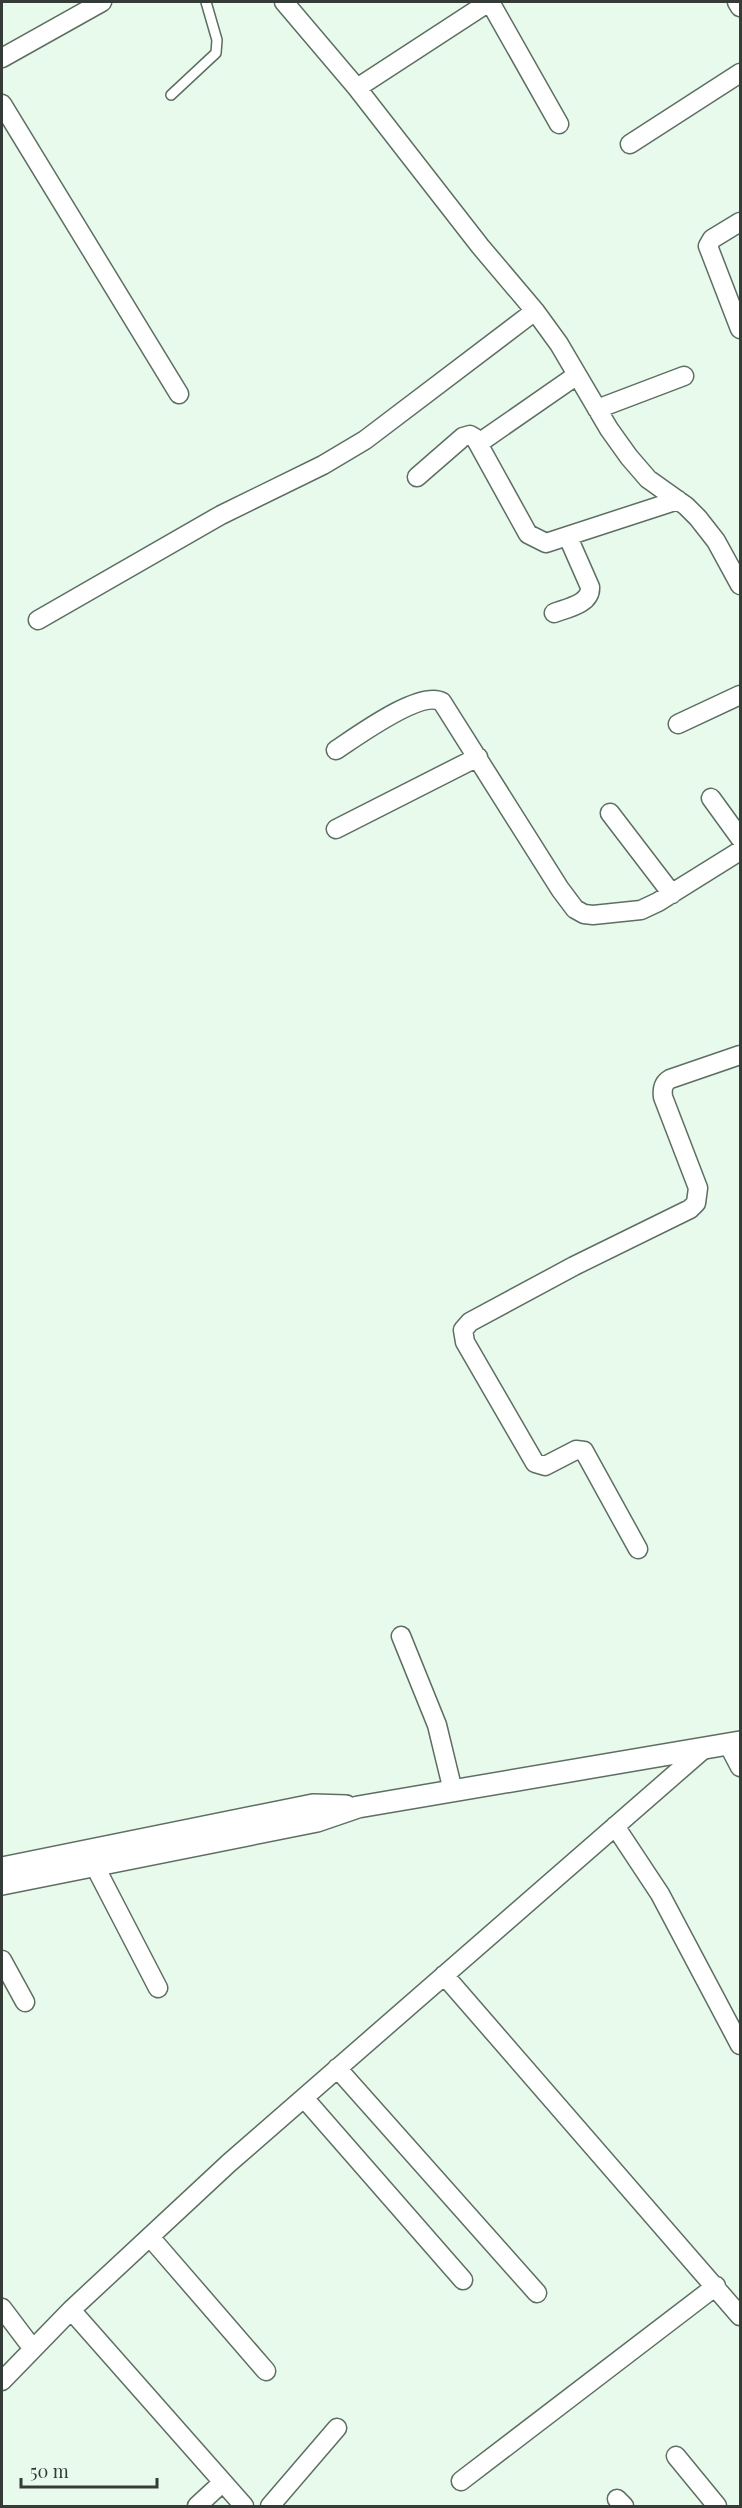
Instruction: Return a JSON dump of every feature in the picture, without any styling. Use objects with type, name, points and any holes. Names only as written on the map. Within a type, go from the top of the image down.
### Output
[{"type":"street","points":[[2,58],[80,7],[102,2]]},
{"type":"street","points":[[284,2],[357,88],[480,246],[535,311],[559,344],[609,429],[640,470],[648,479],[678,500],[698,518],[716,541],[741,585]]},
{"type":"street","points":[[357,88],[489,2],[559,124]]},
{"type":"street","points":[[737,2],[741,7]]},
{"type":"street","points":[[630,144],[741,73]]},
{"type":"street","points":[[2,104],[179,394]]},
{"type":"street","points":[[741,222],[712,239],[708,246],[741,329]]},
{"type":"street","points":[[38,620],[221,515],[323,465],[365,440],[535,311]]},
{"type":"street","points":[[479,443],[577,375]]},
{"type":"street","points":[[597,409],[684,376]]},
{"type":"street","points":[[417,477],[463,437],[470,435],[479,443],[528,534],[534,540],[546,543],[678,500]]},
{"type":"street","points":[[554,613],[586,600],[590,593],[590,587],[568,537]]},
{"type":"street","points":[[678,724],[741,695]]},
{"type":"street","points":[[336,750],[406,707],[434,698],[445,705],[560,889],[579,912],[593,915],[641,910],[672,894],[741,851]]},
{"type":"street","points":[[336,829],[478,757]]},
{"type":"street","points":[[711,798],[741,838]]},
{"type":"street","points":[[610,813],[672,894]]},
{"type":"street","points":[[638,1549],[584,1451],[576,1450],[545,1466],[535,1463],[465,1342],[463,1330],[470,1322],[574,1266],[690,1209],[696,1203],[698,1188],[663,1097],[663,1087],[670,1079],[741,1055]]},
{"type":"street","points":[[401,1636],[436,1725],[453,1791]]},
{"type":"street","points":[[2,1868],[91,1858],[317,1821],[358,1807],[734,1743],[741,1767]]},
{"type":"street","points":[[2,2381],[71,2310],[303,2098],[705,1748]]},
{"type":"street","points":[[615,1826],[660,1894],[741,2045]]},
{"type":"street","points":[[2,1884],[91,1858]]},
{"type":"street","points":[[91,1858],[158,1988]]},
{"type":"street","points":[[2,1960],[25,2002]]},
{"type":"street","points":[[444,1975],[741,2316]]},
{"type":"street","points":[[337,2068],[537,2292]]},
{"type":"street","points":[[303,2098],[463,2280]]},
{"type":"street","points":[[150,2237],[266,2371]]},
{"type":"street","points":[[460,2481],[716,2286]]},
{"type":"street","points":[[2,2308],[33,2349]]},
{"type":"street","points":[[71,2310],[244,2506]]},
{"type":"street","points":[[270,2506],[337,2428]]},
{"type":"street","points":[[676,2456],[717,2506]]},
{"type":"street","points":[[197,2506],[223,2482]]},
{"type":"lane","points":[[171,94],[216,53],[217,40],[206,2]]}]
